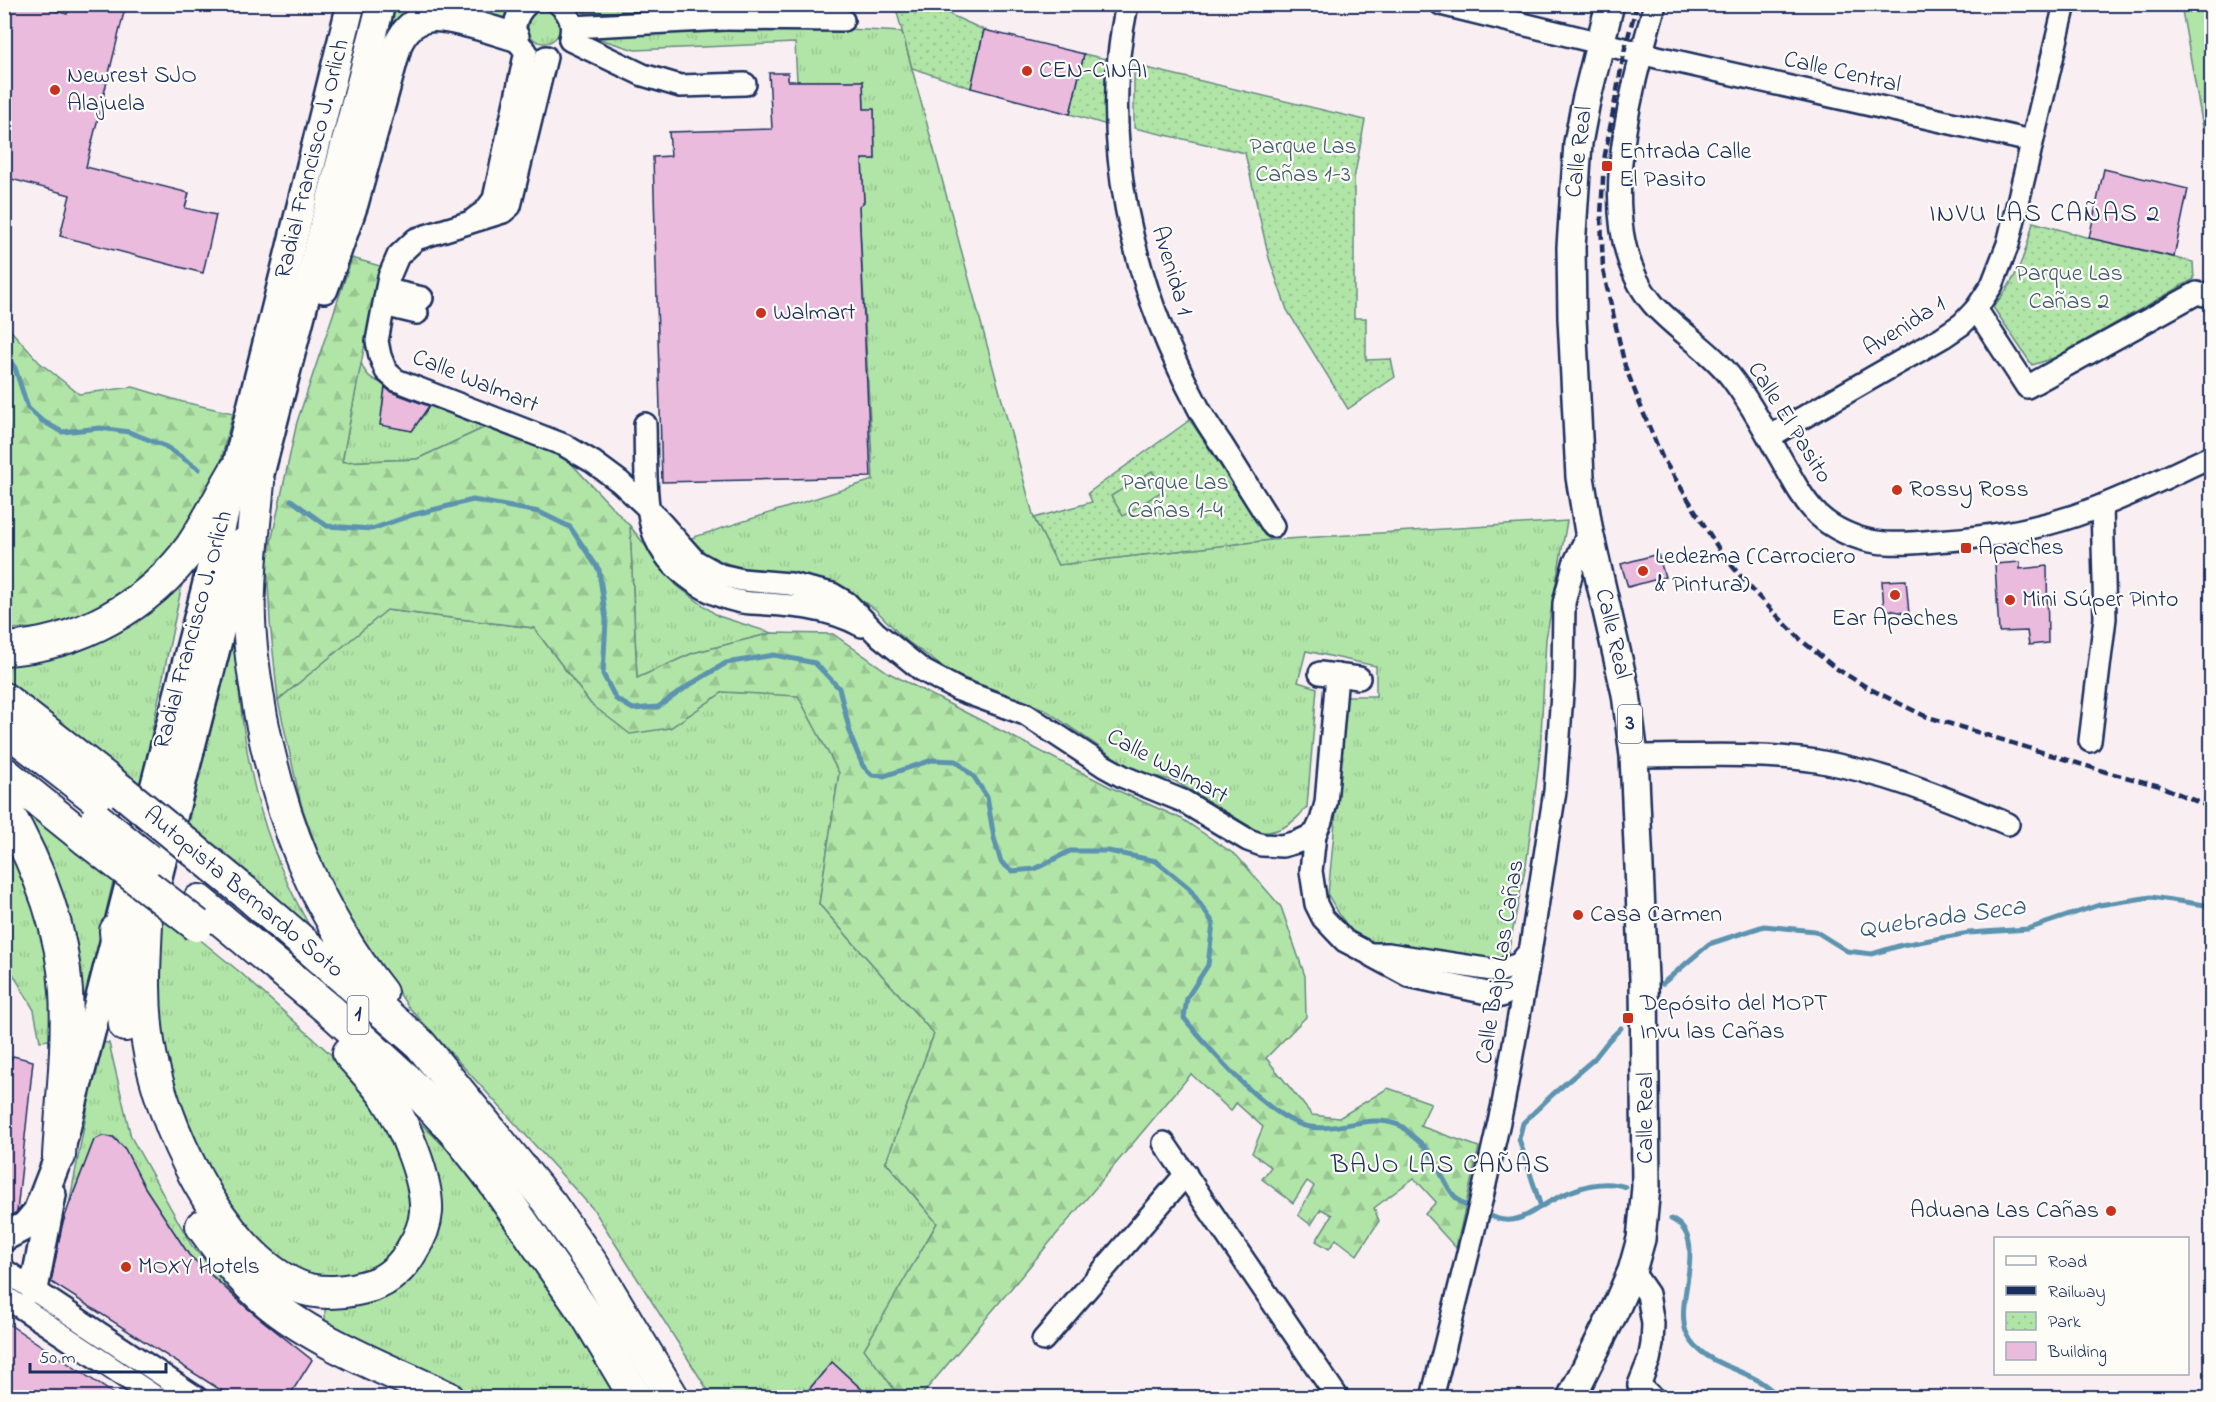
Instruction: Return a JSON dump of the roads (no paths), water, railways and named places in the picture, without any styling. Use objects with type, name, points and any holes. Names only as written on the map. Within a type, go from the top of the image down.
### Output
[{"type":"highway","points":[[4,649],[48,642],[100,624],[153,589],[247,476]]},
{"type":"highway","points":[[247,476],[249,603],[255,685],[271,767],[309,877],[326,911],[349,950],[420,1044]]},
{"type":"highway","name":"Autopista Bernardo Soto","points":[[4,699],[102,814],[200,903],[349,1053],[425,1116],[496,1161]]},
{"type":"highway","name":"Autopista Bernardo Soto","points":[[4,727],[200,903],[331,1011],[405,1078],[457,1134],[496,1161]]},
{"type":"highway","name":"Autopista Bernardo Soto","points":[[4,747],[102,814],[246,893],[420,1044],[496,1161]]},
{"type":"highway","name":"Autopista Bernardo Soto","points":[[4,773],[102,814]]},
{"type":"highway","points":[[4,806],[38,870],[49,902],[60,948],[66,989],[67,1032],[59,1156]]},
{"type":"highway","name":"Autopista Bernardo Soto","points":[[200,903],[330,990],[496,1161]]},
{"type":"highway","points":[[146,924],[142,987],[148,1043],[163,1104],[193,1173],[234,1235],[268,1268],[298,1287],[328,1292],[359,1289],[379,1283],[398,1270],[417,1243],[424,1226],[426,1211],[424,1191],[403,1127],[385,1096],[349,1053]]},
{"type":"highway","points":[[116,931],[129,1049],[145,1111],[165,1164],[188,1206],[214,1244],[259,1294],[282,1313],[352,1353],[448,1398]]},
{"type":"highway","name":"1","points":[[496,1161],[636,1398]]},
{"type":"highway","name":"1","points":[[496,1161],[550,1204],[594,1267],[673,1398]]},
{"type":"main road","name":"Radial Francisco J. Orlich","points":[[146,924],[351,4]]},
{"type":"main road","name":"Radial Francisco J. Orlich","points":[[4,1237],[25,1226],[37,1212],[59,1156],[116,931],[247,476],[269,440],[381,4]]},
{"type":"main road","name":"Calle Real","points":[[1571,1398],[1615,1310],[1632,1270],[1641,1239],[1646,1187],[1644,979],[1634,756],[1626,694],[1589,532],[1580,477],[1573,341],[1571,247],[1578,143],[1610,4]]},
{"type":"main road","points":[[269,440],[354,204],[402,36],[407,29],[428,18],[441,18],[521,44]]},
{"type":"main road","points":[[34,1289],[59,1156]]},
{"type":"street","name":"Calle Walmart","points":[[467,224],[485,211],[494,199],[521,44],[514,27],[516,18],[527,4]]},
{"type":"street","points":[[521,44],[532,55],[546,57],[561,51],[571,33],[570,18],[559,4]]},
{"type":"street","name":"Avenida 1","points":[[1127,4],[1122,25],[1116,131],[1124,197],[1136,254],[1152,304],[1197,405],[1274,526]]},
{"type":"street","name":"Calle Central","points":[[1441,4],[1641,53],[2031,141]]},
{"type":"street","name":"Calle El Pasito","points":[[1654,4],[1641,53],[1622,147],[1620,180],[1622,228],[1629,260],[1640,285],[1653,303],[1724,368],[1743,392],[1802,496],[1820,516],[1845,533],[1876,542],[1913,543],[2004,535],[2102,506],[2211,456]]},
{"type":"street","name":"Avenida 1","points":[[1769,437],[1943,338],[1977,309],[1992,285],[2008,244],[2065,4]]},
{"type":"street","points":[[571,33],[723,12],[843,20]]},
{"type":"street","points":[[571,33],[643,75],[680,86],[745,84]]},
{"type":"street","name":"Calle Walmart","points":[[546,57],[510,206],[504,212],[416,239],[405,246],[398,256],[389,278],[377,341],[386,371],[396,380],[564,445],[593,462],[620,482],[649,509],[695,561],[720,575],[742,580],[790,584],[832,594],[847,603],[906,659],[939,680],[1025,714],[1114,771],[1183,801],[1248,840],[1262,845],[1282,846],[1315,834]]},
{"type":"street","points":[[1977,309],[2027,387],[2197,294],[2204,295]]},
{"type":"street","points":[[385,297],[419,306]]},
{"type":"street","points":[[645,424],[649,509]]},
{"type":"street","points":[[2091,741],[2105,618],[2102,506]]},
{"type":"street","name":"Calle Bajo Las Cañas","points":[[1432,1398],[1503,1104],[1555,790],[1562,690],[1564,603],[1574,564],[1589,532]]},
{"type":"street","points":[[1359,678],[1329,674],[1326,804],[1315,834],[1311,871],[1316,904],[1323,918],[1345,941],[1370,954],[1388,954],[1499,971],[1528,962]]},
{"type":"street","points":[[1634,756],[1775,757],[1817,761],[1889,777],[1920,787],[2008,824]]},
{"type":"street","points":[[1164,1143],[1338,1398]]},
{"type":"street","points":[[1043,1340],[1186,1174]]},
{"type":"street","points":[[4,1270],[196,1398]]},
{"type":"street","points":[[1632,1270],[1648,1294],[1653,1324],[1651,1353],[1639,1385],[1653,1398]]},
{"type":"street","points":[[4,1296],[157,1398]]},
{"type":"waterway","points":[[4,352],[15,368],[28,408],[41,420],[62,432],[100,428],[129,432],[165,446],[199,469]]},
{"type":"waterway","points":[[291,500],[327,526],[372,529],[412,515],[473,500],[539,512],[570,527],[599,570],[606,620],[603,674],[616,699],[633,709],[658,707],[726,663],[774,655],[815,663],[839,688],[852,740],[863,766],[872,775],[884,776],[932,760],[956,761],[974,777],[987,797],[1001,862],[1012,871],[1035,869],[1070,851],[1108,851],[1156,861],[1189,888],[1213,923],[1208,965],[1187,998],[1184,1018],[1224,1065],[1259,1098],[1294,1122],[1322,1128],[1378,1121],[1402,1127],[1425,1147],[1457,1199],[1475,1210]]},
{"type":"waterway","name":"Quebrada Seca","points":[[1662,984],[1709,944],[1764,926],[1815,931],[1847,951],[1872,954],[1902,945],[1969,933],[2028,929],[2099,905],[2151,897],[2212,906]]},
{"type":"waterway","name":"Quebrada Seca","points":[[1541,1207],[1519,1139],[1523,1123],[1594,1059],[1621,1028]]},
{"type":"waterway","points":[[1483,1213],[1500,1219],[1514,1220],[1581,1188],[1604,1184],[1626,1187]]},
{"type":"waterway","points":[[1671,1219],[1683,1228],[1689,1241],[1689,1272],[1684,1305],[1687,1334],[1700,1351],[1759,1381],[1781,1398]]},
{"type":"railway","points":[[1637,4],[1625,48],[1604,160],[1601,216],[1603,270],[1625,366],[1643,412],[1662,457],[1722,554],[1755,593],[1802,641],[1834,667],[1868,688],[1925,716],[2106,772],[2160,786],[2212,808]]},
{"type":"place","name":"CEN-CINAI","points":[[1027,71]]},
{"type":"place","name":"Newrest SJO Alajuela","points":[[55,90]]},
{"type":"place","name":"Entrada Calle El Pasito","points":[[1607,166]]},
{"type":"place","name":"Walmart","points":[[761,313]]},
{"type":"place","name":"Rossy Ross","points":[[1897,490]]},
{"type":"place","name":"Apaches","points":[[1966,548]]},
{"type":"place","name":"Ledezma (Carrociero & Pintura)","points":[[1643,571]]},
{"type":"place","name":"Ear Apaches","points":[[1895,595]]},
{"type":"place","name":"Mini Súper Pinto","points":[[2010,600]]},
{"type":"place","name":"Casa Carmen","points":[[1578,915]]},
{"type":"place","name":"Depósito del MOPT Invu las Cañas","points":[[1628,1018]]},
{"type":"place","name":"Aduana Las Cañas","points":[[2111,1211]]},
{"type":"place","name":"MOXY Hotels","points":[[126,1267]]},
{"type":"district","name":"INVU LAS CAÑAS 2","points":[[2045,215]]},
{"type":"district","name":"BAJO LAS CAÑAS","points":[[1441,1166]]},
{"type":"park label","name":"Parque Las Cañas 1-3","points":[[1303,161]]},
{"type":"park label","name":"Parque Las Cañas 2","points":[[2069,288]]},
{"type":"park label","name":"Parque Las Cañas 1-4","points":[[1175,497]]}]
